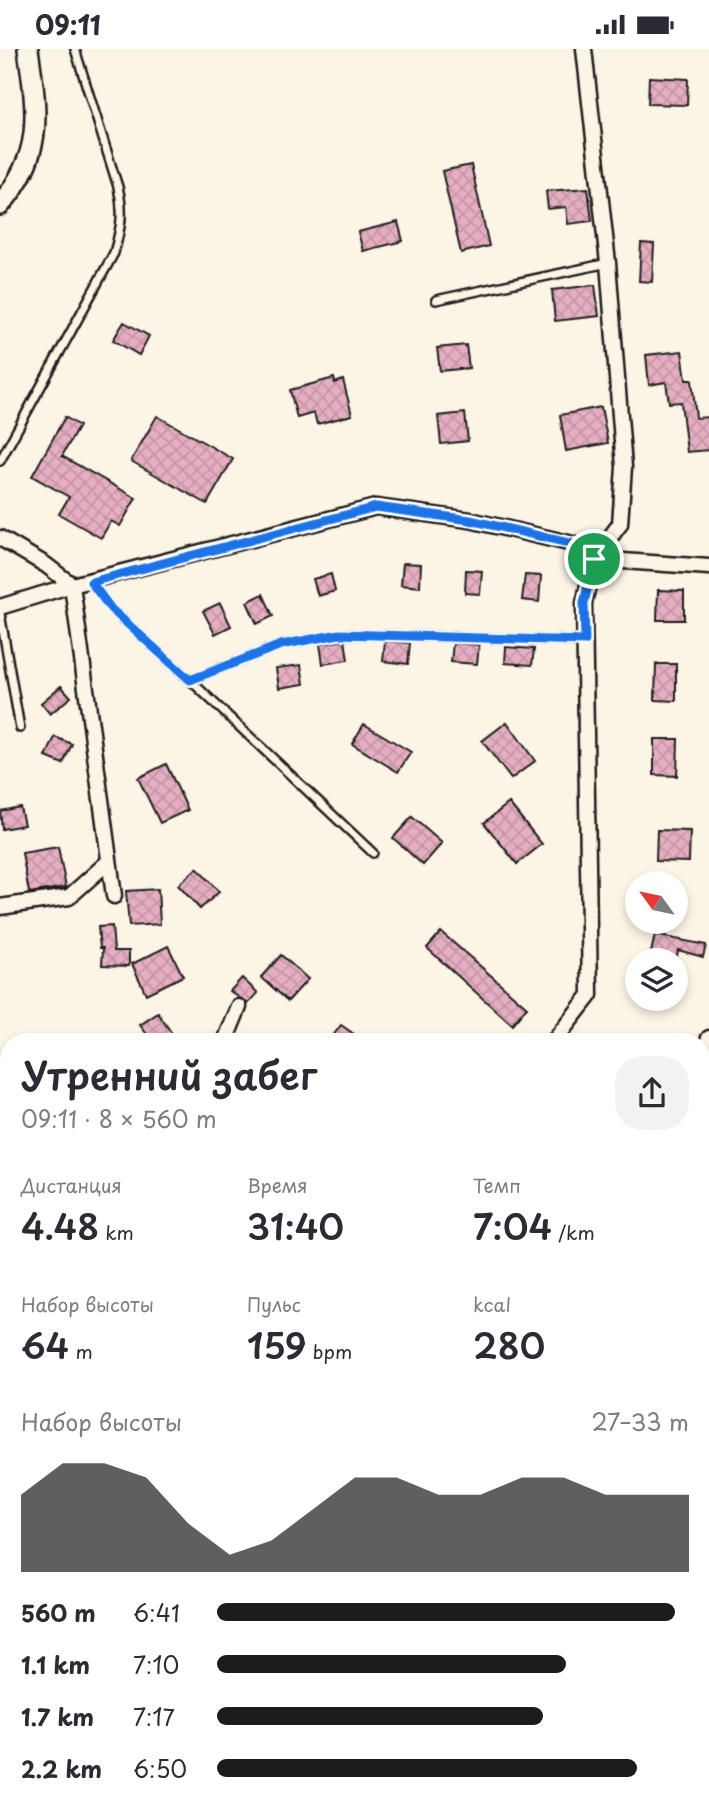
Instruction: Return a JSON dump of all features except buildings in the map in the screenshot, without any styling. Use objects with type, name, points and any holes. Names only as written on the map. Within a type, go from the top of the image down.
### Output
[{"type":"street","points":[[0,205],[23,175],[35,141],[38,117],[28,49]]},
{"type":"street","points":[[560,1033],[590,995],[584,603],[594,559],[620,524],[624,467],[607,263],[584,49]]},
{"type":"street","points":[[0,610],[72,585],[376,507],[470,520],[573,544],[594,559],[709,567]]},
{"type":"street","points":[[0,538],[47,565],[72,585],[114,896]]},
{"type":"street","points":[[0,907],[69,897],[108,862]]},
{"type":"street","points":[[228,1033],[239,1007]]},
{"type":"lane","points":[[0,461],[114,253],[122,226],[123,209],[118,187],[75,49]]},
{"type":"lane","points":[[436,300],[607,263]]},
{"type":"lane","points":[[91,582],[111,609],[373,853]]},
{"type":"lane","points":[[0,610],[20,728]]},
{"type":"lane","points":[[190,680],[281,645],[339,634],[585,641]]},
{"type":"route","points":[[376,507],[470,520],[573,544],[594,559],[584,603],[585,641],[339,634],[281,645],[190,680],[111,609],[91,582],[376,507]]}]
